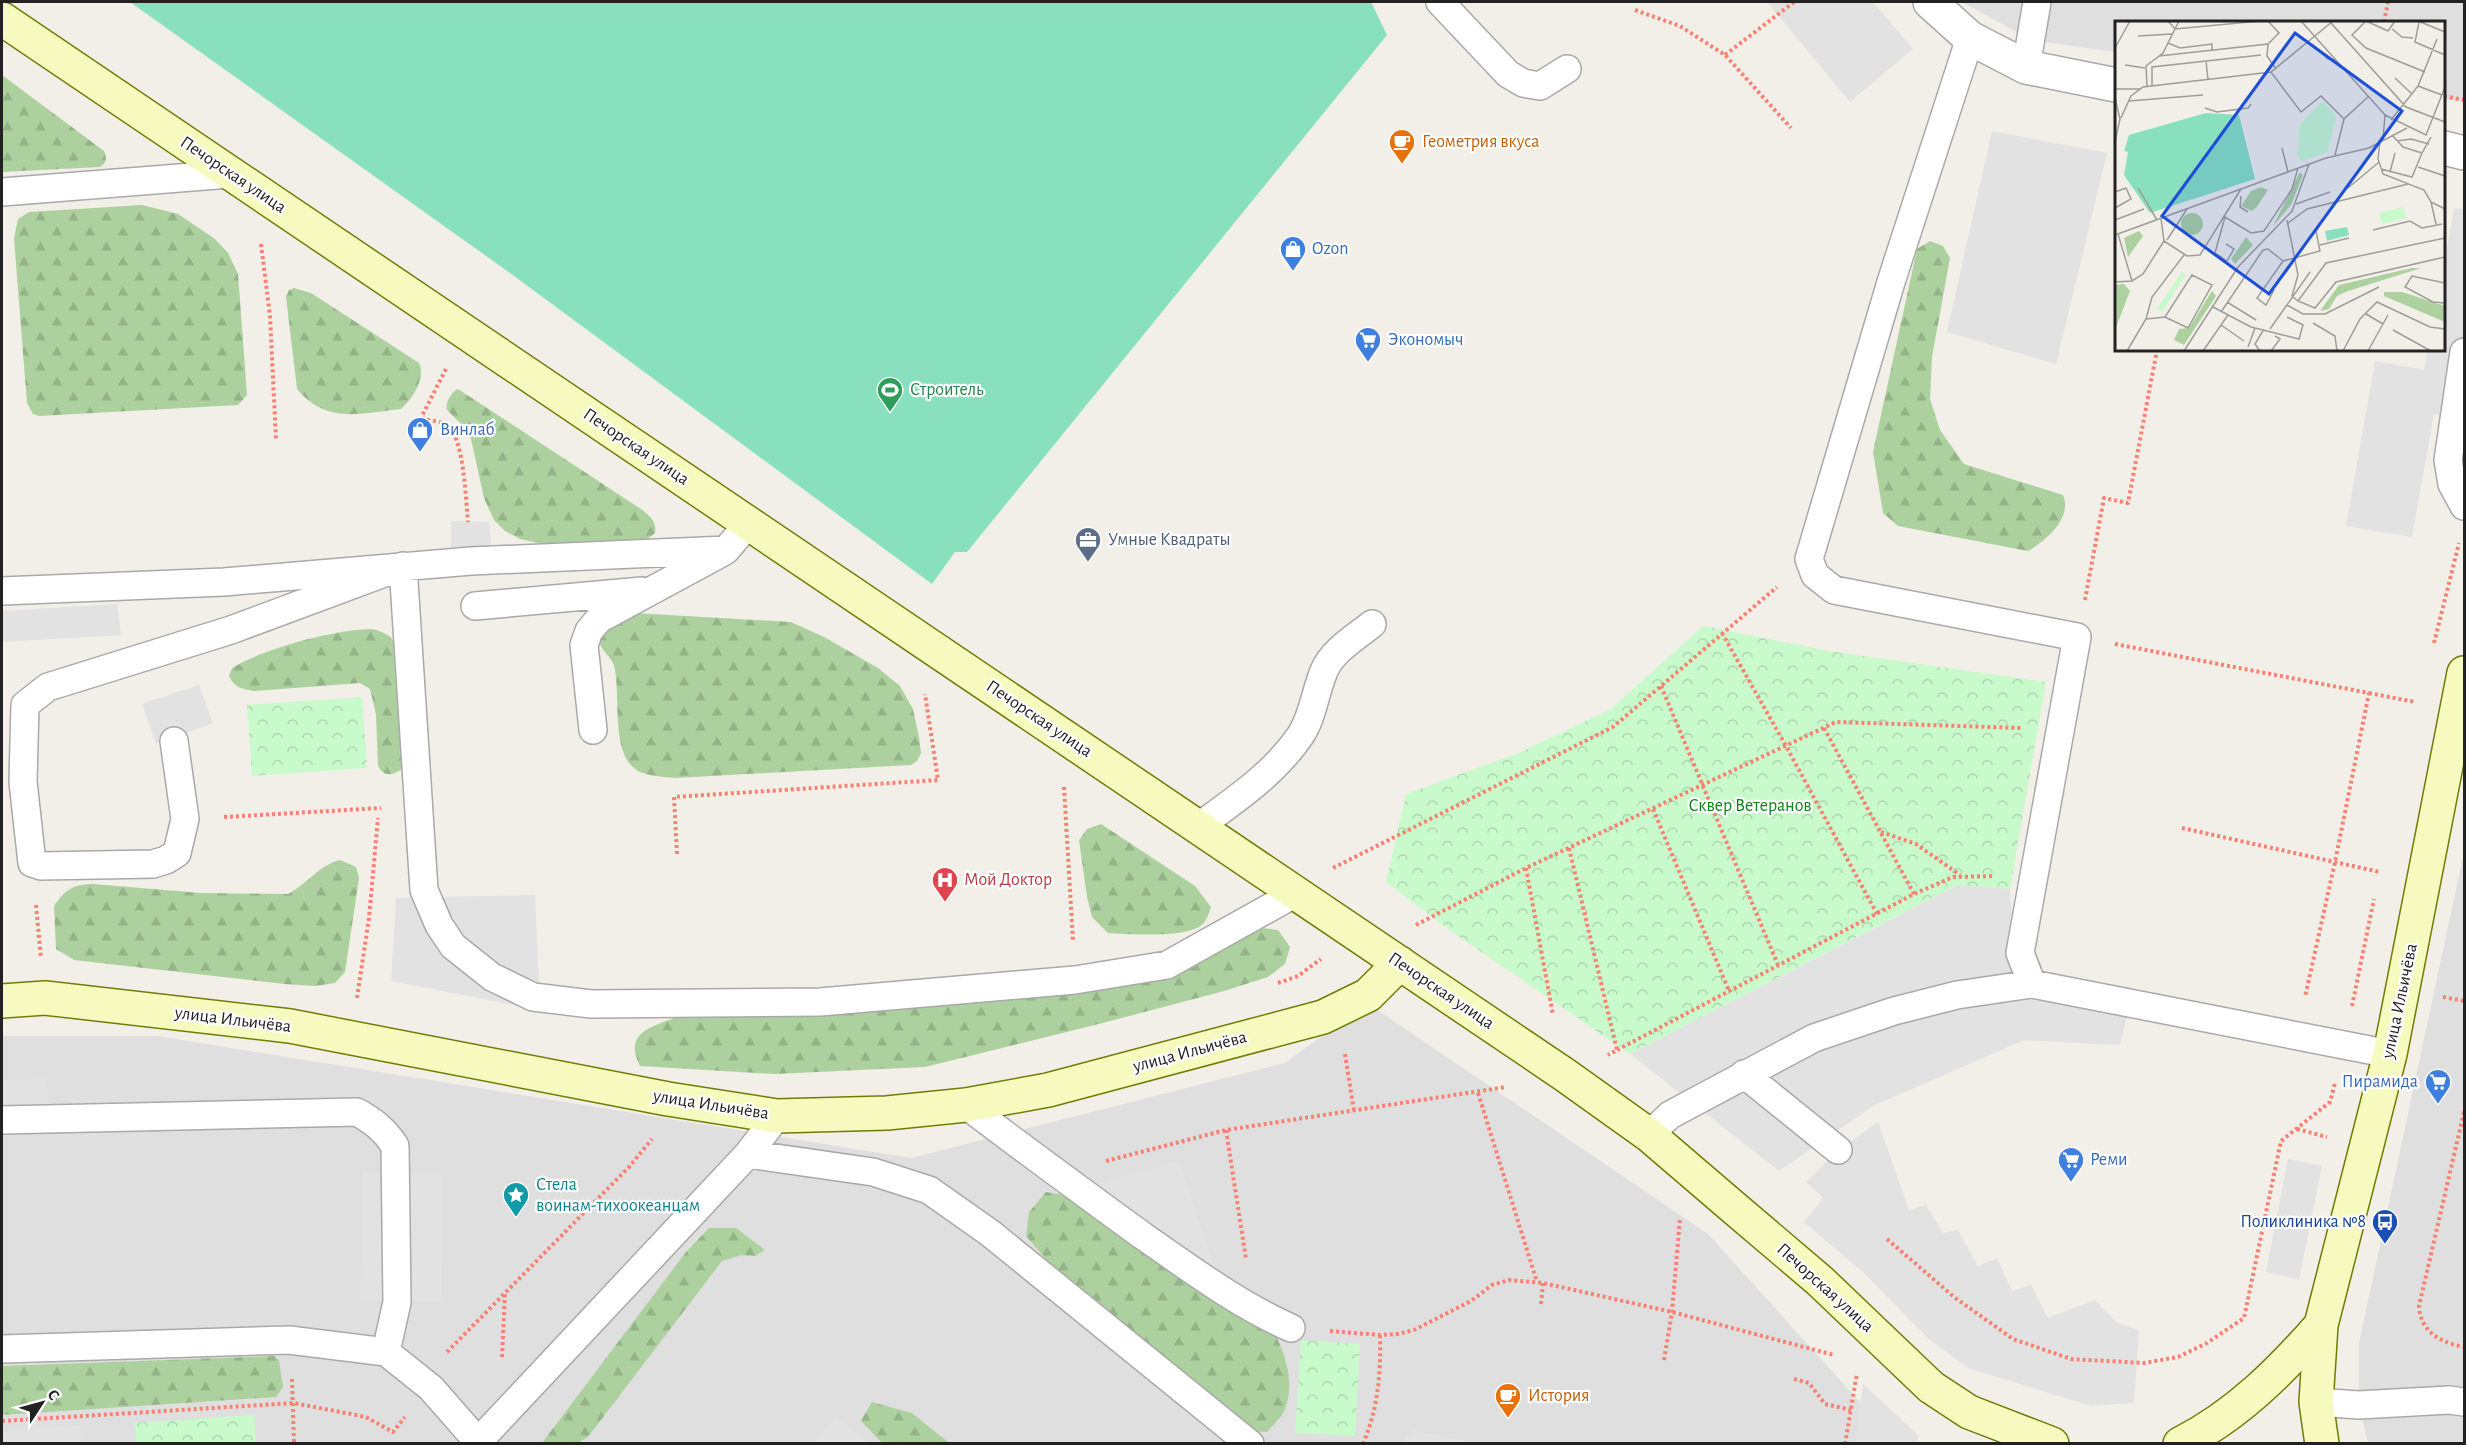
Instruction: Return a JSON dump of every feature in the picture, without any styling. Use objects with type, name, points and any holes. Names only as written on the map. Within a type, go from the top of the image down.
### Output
[{"type":"main road","name":"Печорская улица","points":[[2,19],[1400,963],[1649,1135],[1820,1281],[1931,1387],[1969,1412],[2052,1443]]},
{"type":"main road","name":"улица Ильичёва","points":[[2322,1443],[2316,1402],[2321,1325],[2390,1054],[2464,673]]},
{"type":"main road","name":"улица Ильичёва","points":[[2,1001],[45,998],[290,1026],[668,1099],[777,1116],[887,1113],[966,1105],[1048,1090],[1323,1017],[1368,995],[1400,963]]},
{"type":"main road","points":[[2180,1443],[2242,1404],[2284,1367],[2321,1325]]},
{"type":"street","points":[[1930,2],[1970,38],[2026,67],[2115,85]]},
{"type":"street","points":[[2445,148],[2464,153]]},
{"type":"lane","points":[[1440,2],[1508,74],[1523,83],[1540,86],[1567,69]]},
{"type":"lane","points":[[2026,67],[2037,2]]},
{"type":"lane","points":[[1970,38],[1892,282],[1809,559],[1815,575],[1834,590],[2077,637],[2020,953],[2032,984]]},
{"type":"lane","points":[[2,192],[230,174]]},
{"type":"lane","points":[[2464,352],[2448,460],[2452,484],[2464,506]]},
{"type":"lane","points":[[593,730],[584,645],[589,631],[599,619],[716,558],[749,523]]},
{"type":"lane","points":[[2,591],[224,582],[471,561],[726,550]]},
{"type":"lane","points":[[174,741],[185,819],[177,853],[153,864],[41,866],[32,863],[13,706],[48,687],[231,630],[403,566]]},
{"type":"lane","points":[[403,566],[424,890],[439,925],[453,945],[492,977],[533,997],[591,1005],[820,1002],[1075,980],[1167,965],[1296,893]]},
{"type":"lane","points":[[476,606],[656,589]]},
{"type":"lane","points":[[1198,827],[1272,770],[1284,757],[1302,734],[1313,708],[1324,669],[1341,648],[1372,624]]},
{"type":"lane","points":[[1649,1135],[1671,1114],[1814,1038],[1894,1011],[1957,995],[2032,984],[2390,1054]]},
{"type":"lane","points":[[1744,1074],[1838,1150]]},
{"type":"lane","points":[[966,1105],[1056,1174],[1256,1312],[1291,1328]]},
{"type":"lane","points":[[2,1119],[357,1112],[387,1133],[395,1146],[397,1302],[386,1352]]},
{"type":"lane","points":[[2,1349],[289,1340],[386,1352],[431,1388],[461,1419],[478,1443],[748,1154],[777,1116]]},
{"type":"lane","points":[[748,1154],[873,1172],[929,1190],[990,1233],[1250,1443]]},
{"type":"lane","points":[[2316,1402],[2359,1405],[2449,1400],[2464,1402]]},
{"type":"path","points":[[1725,55],[1794,2]]},
{"type":"path","points":[[2384,21],[2388,2]]},
{"type":"path","points":[[1635,10],[1680,26],[1725,55],[1791,128]]},
{"type":"path","points":[[2445,96],[2464,100]]},
{"type":"path","points":[[260,235],[270,316],[276,440]]},
{"type":"path","points":[[2157,351],[2128,503],[2104,498],[2077,637],[2369,693],[2297,1036]]},
{"type":"path","points":[[449,363],[422,416],[423,419],[448,425],[454,434],[463,465],[471,561]]},
{"type":"path","points":[[2433,646],[2459,542]]},
{"type":"path","points":[[1296,893],[1326,872],[1613,727],[1809,559]]},
{"type":"path","points":[[1722,633],[1877,914]]},
{"type":"path","points":[[1661,686],[1778,965]]},
{"type":"path","points":[[676,854],[674,797],[938,780],[925,693]]},
{"type":"path","points":[[1408,930],[1526,868],[1836,722],[2026,728]]},
{"type":"path","points":[[1824,728],[1914,894]]},
{"type":"path","points":[[1064,785],[1075,980]]},
{"type":"path","points":[[185,819],[378,808],[369,918],[356,1005]]},
{"type":"path","points":[[1653,808],[1728,991]]},
{"type":"path","points":[[2182,828],[2380,872]]},
{"type":"path","points":[[1881,832],[1916,844],[1960,876]]},
{"type":"path","points":[[1569,848],[1617,1050]]},
{"type":"path","points":[[2377,883],[2382,860]]},
{"type":"path","points":[[32,863],[42,961]]},
{"type":"path","points":[[1526,868],[1554,1024]]},
{"type":"path","points":[[1603,1058],[1914,894],[1960,876],[1984,875],[2033,882]]},
{"type":"path","points":[[1887,1239],[1954,1297],[2013,1339],[2071,1359],[2144,1363],[2178,1357],[2207,1343],[2244,1318],[2281,1141],[2330,1102],[2375,895]]},
{"type":"path","points":[[1270,985],[1298,975],[1323,957]]},
{"type":"path","points":[[2442,996],[2464,1000]]},
{"type":"path","points":[[1339,1009],[1354,1112]]},
{"type":"path","points":[[1056,1174],[1226,1130],[1478,1093],[1537,1282]]},
{"type":"path","points":[[2464,1112],[2420,1306],[2422,1323],[2427,1329],[2440,1340],[2464,1347]]},
{"type":"path","points":[[1226,1130],[1240,1234],[1248,1269]]},
{"type":"path","points":[[446,1353],[629,1167],[654,1136],[643,1134]]},
{"type":"path","points":[[1664,1360],[1672,1312],[1681,1213]]},
{"type":"path","points":[[1291,1328],[1380,1335],[1398,1334],[1414,1329],[1471,1301],[1492,1285],[1509,1280],[1543,1283],[1672,1312],[1836,1355]]},
{"type":"path","points":[[1540,1304],[1543,1283]]},
{"type":"path","points":[[501,1364],[505,1293]]},
{"type":"path","points":[[397,1302],[452,1361]]},
{"type":"path","points":[[1363,1443],[1370,1427],[1379,1388],[1380,1335]]},
{"type":"path","points":[[289,1340],[294,1403],[294,1443]]},
{"type":"path","points":[[1845,1443],[1857,1371]]},
{"type":"path","points":[[1794,1378],[1809,1383],[1825,1404],[1851,1410]]},
{"type":"path","points":[[2,1421],[294,1403],[366,1417],[393,1432]]},
{"type":"shaded area","points":[[1767,2],[1873,2],[1913,49],[1850,102]]},
{"type":"shaded area","points":[[1962,2],[2464,2],[2464,102],[2445,99],[2445,21],[2115,21],[2115,52],[2031,40]]},
{"type":"shaded area","points":[[1992,131],[2107,153],[2056,364],[1947,332]]},
{"type":"shaded area","points":[[2454,208],[2464,209],[2464,419],[2434,414],[2412,537],[2346,526],[2375,361],[2424,370],[2428,351],[2445,351],[2445,259]]},
{"type":"shaded area","points":[[451,521],[489,522],[492,560],[451,562]]},
{"type":"shaded area","points":[[117,604],[121,635],[2,642],[2,611]]},
{"type":"shaded area","points":[[199,685],[213,723],[156,744],[142,704]]},
{"type":"shaded area","points":[[2464,852],[2464,1443],[2368,1443],[2359,1405],[2359,1343]]},
{"type":"shaded area","points":[[1958,885],[2010,889],[2017,1001],[2129,1007],[2120,1045],[2024,1040],[1873,1106],[1779,1171],[1630,1054]]},
{"type":"shaded area","points":[[535,895],[540,1010],[391,981],[396,898]]},
{"type":"shaded area","points":[[1367,1003],[1708,1234],[1897,1443],[2,1444],[2,1036],[157,1036],[911,1158],[1285,1063]]},
{"type":"shaded area","points":[[47,1079],[49,1118],[2,1120],[2,1080]]},
{"type":"shaded area","points":[[1878,1122],[1909,1210],[1926,1205],[1943,1233],[1958,1230],[1978,1266],[1997,1258],[2012,1291],[2031,1285],[2048,1318],[2095,1300],[2117,1323],[2139,1330],[2134,1403],[2091,1406],[1968,1368],[1930,1340],[1863,1272],[1804,1222],[1823,1198],[1806,1182],[1838,1150]]},
{"type":"shaded area","points":[[2288,1159],[2322,1166],[2299,1280],[2266,1272]]},
{"type":"shaded area","points":[[1179,1161],[1216,1271],[1093,1185]]},
{"type":"shaded area","points":[[362,1173],[443,1175],[441,1301],[360,1300]]},
{"type":"shaded area","points":[[1863,1384],[1918,1435],[1917,1443],[1855,1443]]},
{"type":"shaded area","points":[[836,1417],[869,1443],[814,1443]]},
{"type":"shaded area","points":[[80,1425],[81,1443],[2,1443],[2,1432]]},
{"type":"shaded area","points":[[1413,1430],[1475,1443],[1402,1443]]},
{"type":"green space","name":"Строитель","points":[[130,2],[1371,2],[1387,35],[967,552],[955,552],[932,584],[510,273]]},
{"type":"green space","points":[[2,75],[104,151],[105,162],[100,167],[2,172]]},
{"type":"green space","points":[[142,205],[178,214],[215,239],[228,253],[238,274],[247,395],[238,405],[39,416],[33,414],[27,403],[14,239],[18,219],[29,212]]},
{"type":"green space","points":[[1930,241],[1943,246],[1950,258],[1932,357],[1930,399],[1940,430],[1964,464],[2063,495],[2064,512],[2056,528],[2028,551],[1898,526],[1883,513],[1873,452],[1917,249]]},
{"type":"green space","points":[[294,288],[311,293],[419,363],[420,381],[410,399],[401,409],[358,414],[333,412],[320,408],[297,389],[286,297],[289,290]]},
{"type":"green space","points":[[458,389],[641,509],[654,522],[655,533],[642,543],[547,545],[520,539],[505,531],[494,520],[484,498],[471,439],[463,426],[447,410],[449,398]]},
{"type":"green space","points":[[634,613],[791,622],[824,637],[878,668],[900,686],[913,709],[921,753],[917,761],[911,765],[675,778],[643,773],[632,766],[625,756],[618,726],[614,666],[598,639],[605,629]]},
{"type":"green space","name":"Сквер Ветеранов","points":[[1703,626],[1829,651],[2046,682],[2010,889],[1957,885],[1630,1054],[1448,929],[1386,882],[1406,794],[1521,752],[1611,709]]},
{"type":"green space","points":[[372,629],[391,637],[399,653],[404,703],[405,768],[393,773],[384,773],[378,766],[376,714],[370,689],[360,683],[255,691],[239,687],[229,676],[232,668],[281,647],[338,633]]},
{"type":"green space","points":[[362,697],[367,768],[252,776],[247,705]]},
{"type":"green space","points":[[1101,824],[1195,886],[1211,907],[1203,924],[1195,929],[1171,934],[1108,933],[1092,917],[1079,840],[1087,829]]},
{"type":"green space","points":[[340,860],[356,867],[359,878],[345,972],[335,983],[315,986],[285,984],[74,960],[56,949],[54,906],[66,892],[80,885],[93,884],[201,893],[288,894],[319,870]]},
{"type":"green space","points":[[1262,928],[1278,930],[1290,947],[1285,964],[1268,977],[1095,1025],[925,1067],[774,1074],[640,1066],[636,1055],[635,1046],[641,1034],[655,1025],[674,1018],[1167,974],[1205,959],[1246,932]]},
{"type":"green space","points":[[1046,1192],[1075,1197],[1277,1338],[1287,1366],[1289,1395],[1283,1413],[1267,1432],[1249,1431],[1051,1265],[1026,1236],[1029,1212]]},
{"type":"green space","points":[[709,1228],[736,1228],[765,1250],[755,1256],[741,1255],[722,1261],[588,1437],[578,1443],[542,1443],[686,1252]]},
{"type":"green space","points":[[1301,1340],[1360,1344],[1355,1436],[1295,1433]]},
{"type":"green space","points":[[274,1356],[279,1360],[283,1387],[276,1397],[2,1415],[2,1366]]},
{"type":"green space","points":[[872,1402],[912,1413],[949,1443],[882,1443],[861,1421]]},
{"type":"green space","points":[[254,1415],[256,1443],[137,1443],[134,1423]]},
{"type":"place","name":"Геометрия вкуса","points":[[1402,165]]},
{"type":"place","name":"Ozon","points":[[1293,272]]},
{"type":"place","name":"Экономыч","points":[[1368,363]]},
{"type":"place","name":"Строитель","points":[[890,413]]},
{"type":"place","name":"Винлаб","points":[[420,453]]},
{"type":"place","name":"Умные Квадраты","points":[[1088,563]]},
{"type":"place","name":"Мой Доктор","points":[[945,903]]},
{"type":"place","name":"Пирамида","points":[[2438,1105]]},
{"type":"place","name":"Реми","points":[[2071,1183]]},
{"type":"place","name":"Стела воинам-тихоокеанцам","points":[[516,1218]]},
{"type":"place","name":"Поликлиника №8","points":[[2385,1245]]},
{"type":"place","name":"История","points":[[1508,1419]]}]
